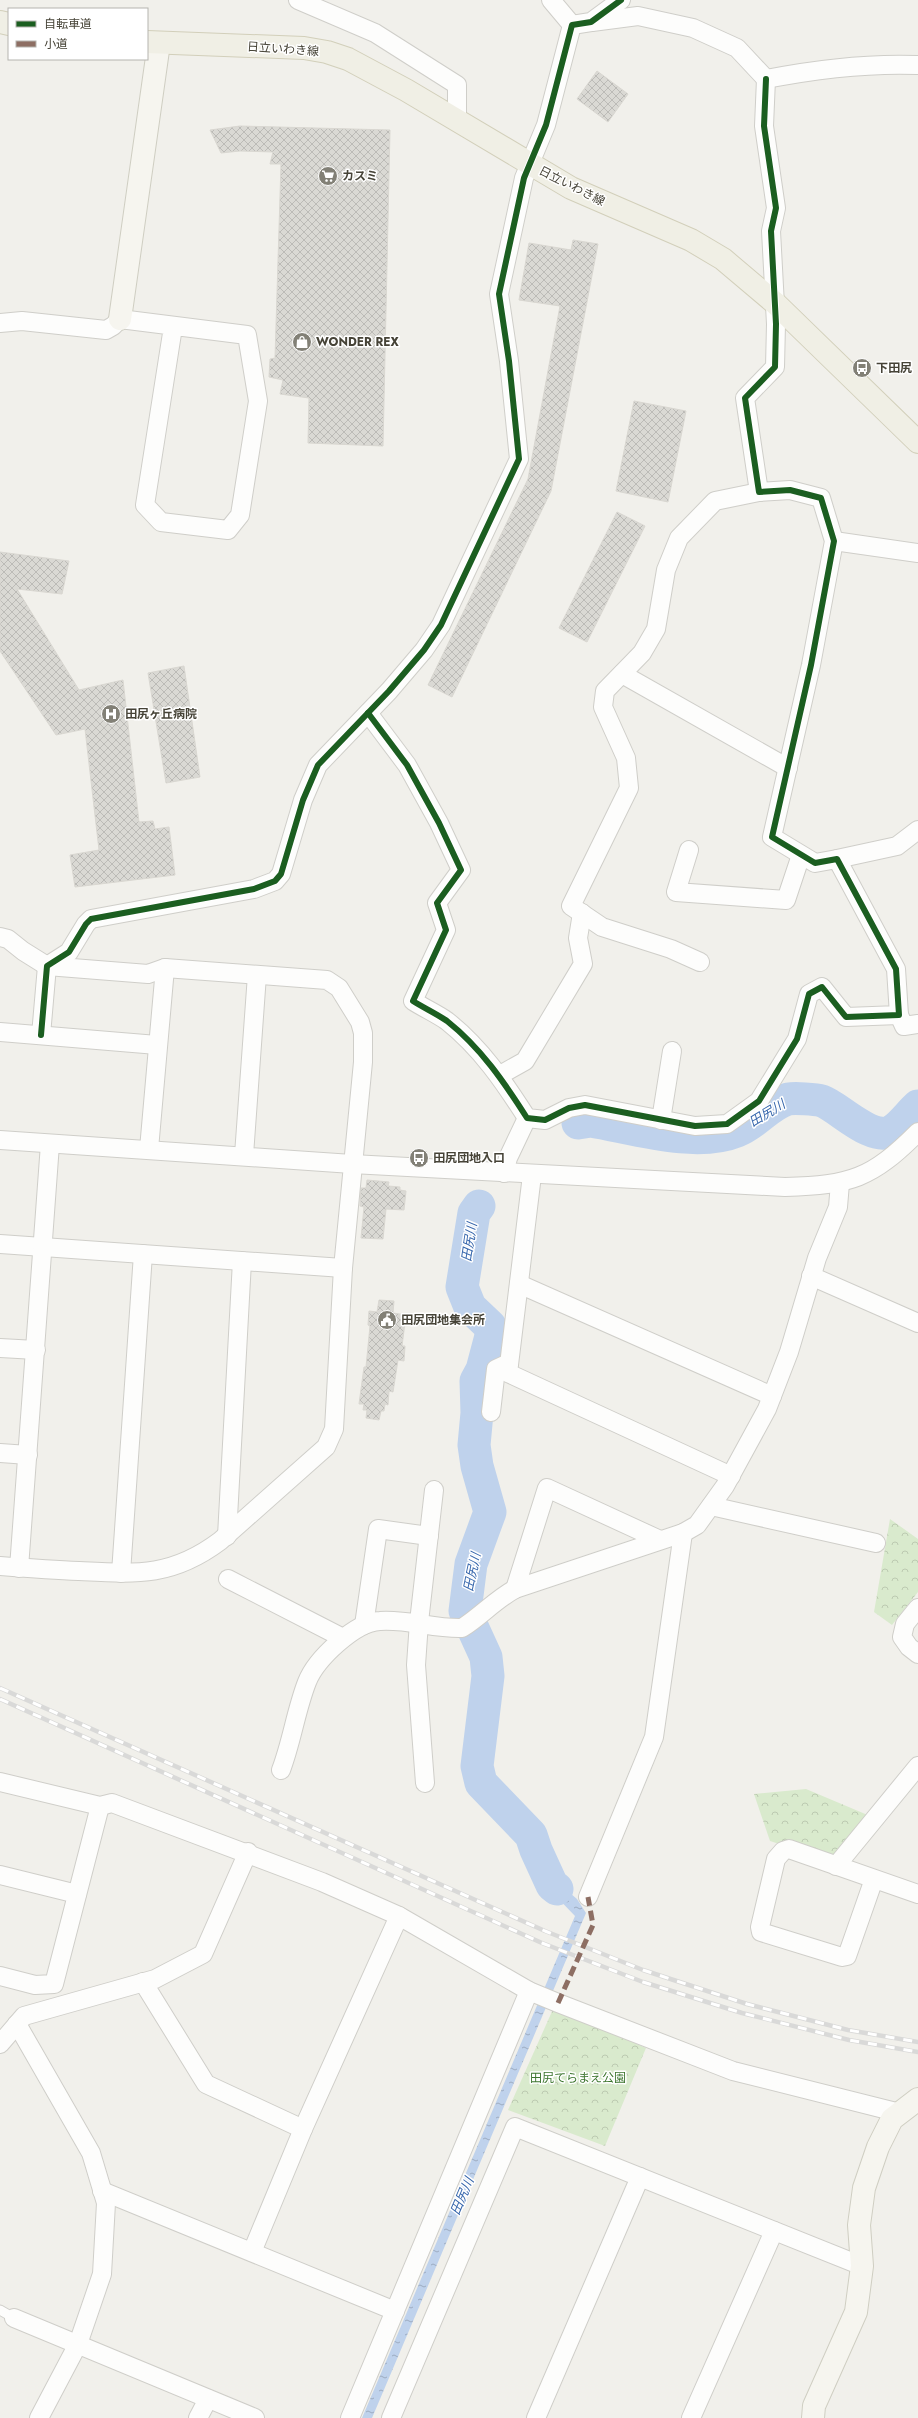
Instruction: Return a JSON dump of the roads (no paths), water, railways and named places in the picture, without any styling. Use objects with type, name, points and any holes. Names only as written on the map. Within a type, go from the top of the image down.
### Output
[{"type":"main road","name":"日立いわき線","points":[[153,43],[276,47],[327,52],[360,65],[457,120],[571,188],[691,240],[723,259],[775,303],[918,442]]},
{"type":"street","points":[[298,0],[375,33],[457,86],[457,120]]},
{"type":"street","points":[[551,0],[572,26]]},
{"type":"street","points":[[591,22],[606,0]]},
{"type":"street","points":[[591,22],[621,0]]},
{"type":"street","points":[[572,26],[638,16],[693,28],[737,48],[766,79],[764,126],[776,208],[771,231],[775,303],[775,368],[745,398],[758,492]]},
{"type":"street","points":[[47,966],[69,952],[86,924],[96,917],[254,889],[275,881],[285,866],[303,800],[318,765],[368,713],[424,650],[441,625],[519,459],[509,360],[500,294],[524,178],[546,125],[572,26]]},
{"type":"street","points":[[0,323],[22,321],[106,330],[120,319],[153,43]]},
{"type":"street","points":[[766,79],[819,69],[895,64],[918,65]]},
{"type":"street","points":[[120,319],[173,327],[247,335],[258,401],[240,515],[228,530],[161,522],[145,505],[173,327]]},
{"type":"street","points":[[700,962],[671,949],[602,927],[571,906],[630,788],[626,758],[603,707],[605,691],[642,653],[656,629],[666,570],[679,538],[715,501],[758,492],[790,490],[821,498],[834,541],[811,665],[772,837],[815,863],[897,846],[918,830]]},
{"type":"street","points":[[834,541],[918,552]]},
{"type":"street","points":[[622,674],[788,768]]},
{"type":"street","points":[[368,713],[407,765],[439,823],[461,870],[437,903],[446,930],[413,1001],[447,1021],[474,1046],[500,1075],[527,1118]]},
{"type":"street","points":[[689,850],[676,892],[786,900],[801,855]]},
{"type":"street","points":[[837,859],[896,969],[899,1015],[904,1026],[918,1024]]},
{"type":"street","points":[[500,1075],[525,1062],[583,964],[578,938],[582,913]]},
{"type":"street","points":[[0,938],[8,939],[23,952],[47,966],[148,974],[165,968],[327,980],[339,988],[360,1022],[363,1033],[363,1062],[343,1268],[334,1429],[331,1440],[326,1447],[227,1536],[206,1552],[178,1565],[154,1572],[121,1573],[0,1566]]},
{"type":"street","points":[[41,1035],[47,966]]},
{"type":"street","points":[[149,1149],[165,968]]},
{"type":"street","points":[[244,1156],[257,975]]},
{"type":"street","points":[[527,1118],[545,1120],[569,1108],[585,1105],[695,1126],[727,1124],[759,1101],[797,1039],[810,994],[822,987],[846,1017],[899,1015]]},
{"type":"street","points":[[0,1032],[157,1045]]},
{"type":"street","points":[[661,1120],[672,1050]]},
{"type":"street","points":[[504,1173],[508,1158],[527,1118]]},
{"type":"street","points":[[0,1140],[532,1175],[785,1187],[840,1183],[873,1170],[894,1156],[918,1132]]},
{"type":"street","points":[[19,1568],[50,1144]]},
{"type":"street","points":[[532,1175],[508,1373],[731,1476]]},
{"type":"street","points":[[281,1770],[307,1680],[316,1667],[343,1638],[364,1625],[378,1621],[468,1624],[496,1600],[515,1589],[589,1566],[683,1533],[697,1524],[731,1476],[758,1430],[789,1352],[811,1276],[838,1207],[840,1183]]},
{"type":"street","points":[[0,1244],[343,1268]]},
{"type":"street","points":[[121,1573],[143,1254]]},
{"type":"street","points":[[227,1536],[242,1261]]},
{"type":"street","points":[[811,1276],[918,1323]]},
{"type":"street","points":[[519,1284],[772,1396]]},
{"type":"street","points":[[0,1348],[36,1350]]},
{"type":"street","points":[[491,1412],[496,1369],[509,1363]]},
{"type":"street","points":[[0,1453],[28,1455]]},
{"type":"street","points":[[515,1589],[547,1488],[660,1540]]},
{"type":"street","points":[[425,1783],[416,1666],[419,1622],[434,1490]]},
{"type":"street","points":[[711,1506],[876,1543]]},
{"type":"street","points":[[364,1625],[378,1529],[429,1536]]},
{"type":"street","points":[[588,1897],[654,1737],[683,1533]]},
{"type":"street","points":[[228,1579],[343,1638]]},
{"type":"street","points":[[918,1608],[905,1624],[902,1636],[909,1647],[918,1654]]},
{"type":"street","points":[[836,1866],[915,1775]]},
{"type":"street","points":[[0,1782],[100,1806],[112,1803],[248,1852],[322,1882],[399,1916],[539,1994],[733,2071],[900,2113]]},
{"type":"street","points":[[0,1976],[35,1985],[54,1984],[100,1806]]},
{"type":"street","points":[[874,1879],[847,1956],[842,1957],[761,1932],[760,1927],[779,1853],[789,1849],[918,1894]]},
{"type":"street","points":[[0,2044],[24,2016],[155,1979],[203,1954],[248,1852]]},
{"type":"street","points":[[0,1875],[77,1894]]},
{"type":"street","points":[[252,2252],[303,2129],[399,1916]]},
{"type":"street","points":[[143,1982],[206,2084],[303,2129]]},
{"type":"street","points":[[350,2418],[395,2311],[539,1994]]},
{"type":"street","points":[[17,2024],[91,2153],[106,2203],[102,2274],[78,2344],[39,2418]]},
{"type":"street","points":[[813,2418],[814,2406],[856,2312],[862,2266],[859,2225],[864,2188],[878,2147],[892,2119],[918,2099]]},
{"type":"street","points":[[391,2418],[515,2127],[862,2266]]},
{"type":"street","points":[[536,2418],[640,2177]]},
{"type":"street","points":[[102,2190],[395,2311]]},
{"type":"street","points":[[690,2418],[774,2231]]},
{"type":"street","points":[[7,2314],[255,2418]]},
{"type":"street","points":[[198,2418],[208,2398]]},
{"type":"water","points":[[541,1847],[557,1882],[577,1899],[586,1913],[372,2418],[362,2418],[575,1916],[547,1887],[531,1852]]},
{"type":"waterway","name":"田尻川","points":[[578,1123],[591,1121],[664,1135],[703,1138],[721,1136],[737,1131],[744,1128],[781,1102],[788,1099],[800,1099],[822,1101],[865,1128],[875,1132],[884,1133],[895,1129],[918,1106]]},
{"type":"waterway","name":"田尻川","points":[[479,1206],[474,1213],[462,1287],[470,1307],[490,1326],[491,1336],[482,1370],[476,1381],[477,1413],[474,1445],[477,1466],[490,1512],[471,1564],[465,1611],[486,1657],[488,1676],[477,1766],[481,1783],[531,1835],[552,1885],[557,1889]]},
{"type":"railway","points":[[0,1688],[545,1931],[643,1970],[747,2004],[848,2030],[918,2042]]},
{"type":"railway","points":[[0,1699],[542,1943],[643,1982],[742,2013],[849,2040],[918,2052]]},
{"type":"place","name":"カスミ","points":[[328,176]]},
{"type":"place","name":"WONDER REX","points":[[302,342]]},
{"type":"place","name":"下田尻","points":[[862,368]]},
{"type":"place","name":"田尻ヶ丘病院","points":[[111,714]]},
{"type":"place","name":"田尻団地入口","points":[[419,1158]]},
{"type":"place","name":"田尻団地集会所","points":[[387,1320]]},
{"type":"park label","name":"田尻てらまえ公園","points":[[578,2078]]}]
